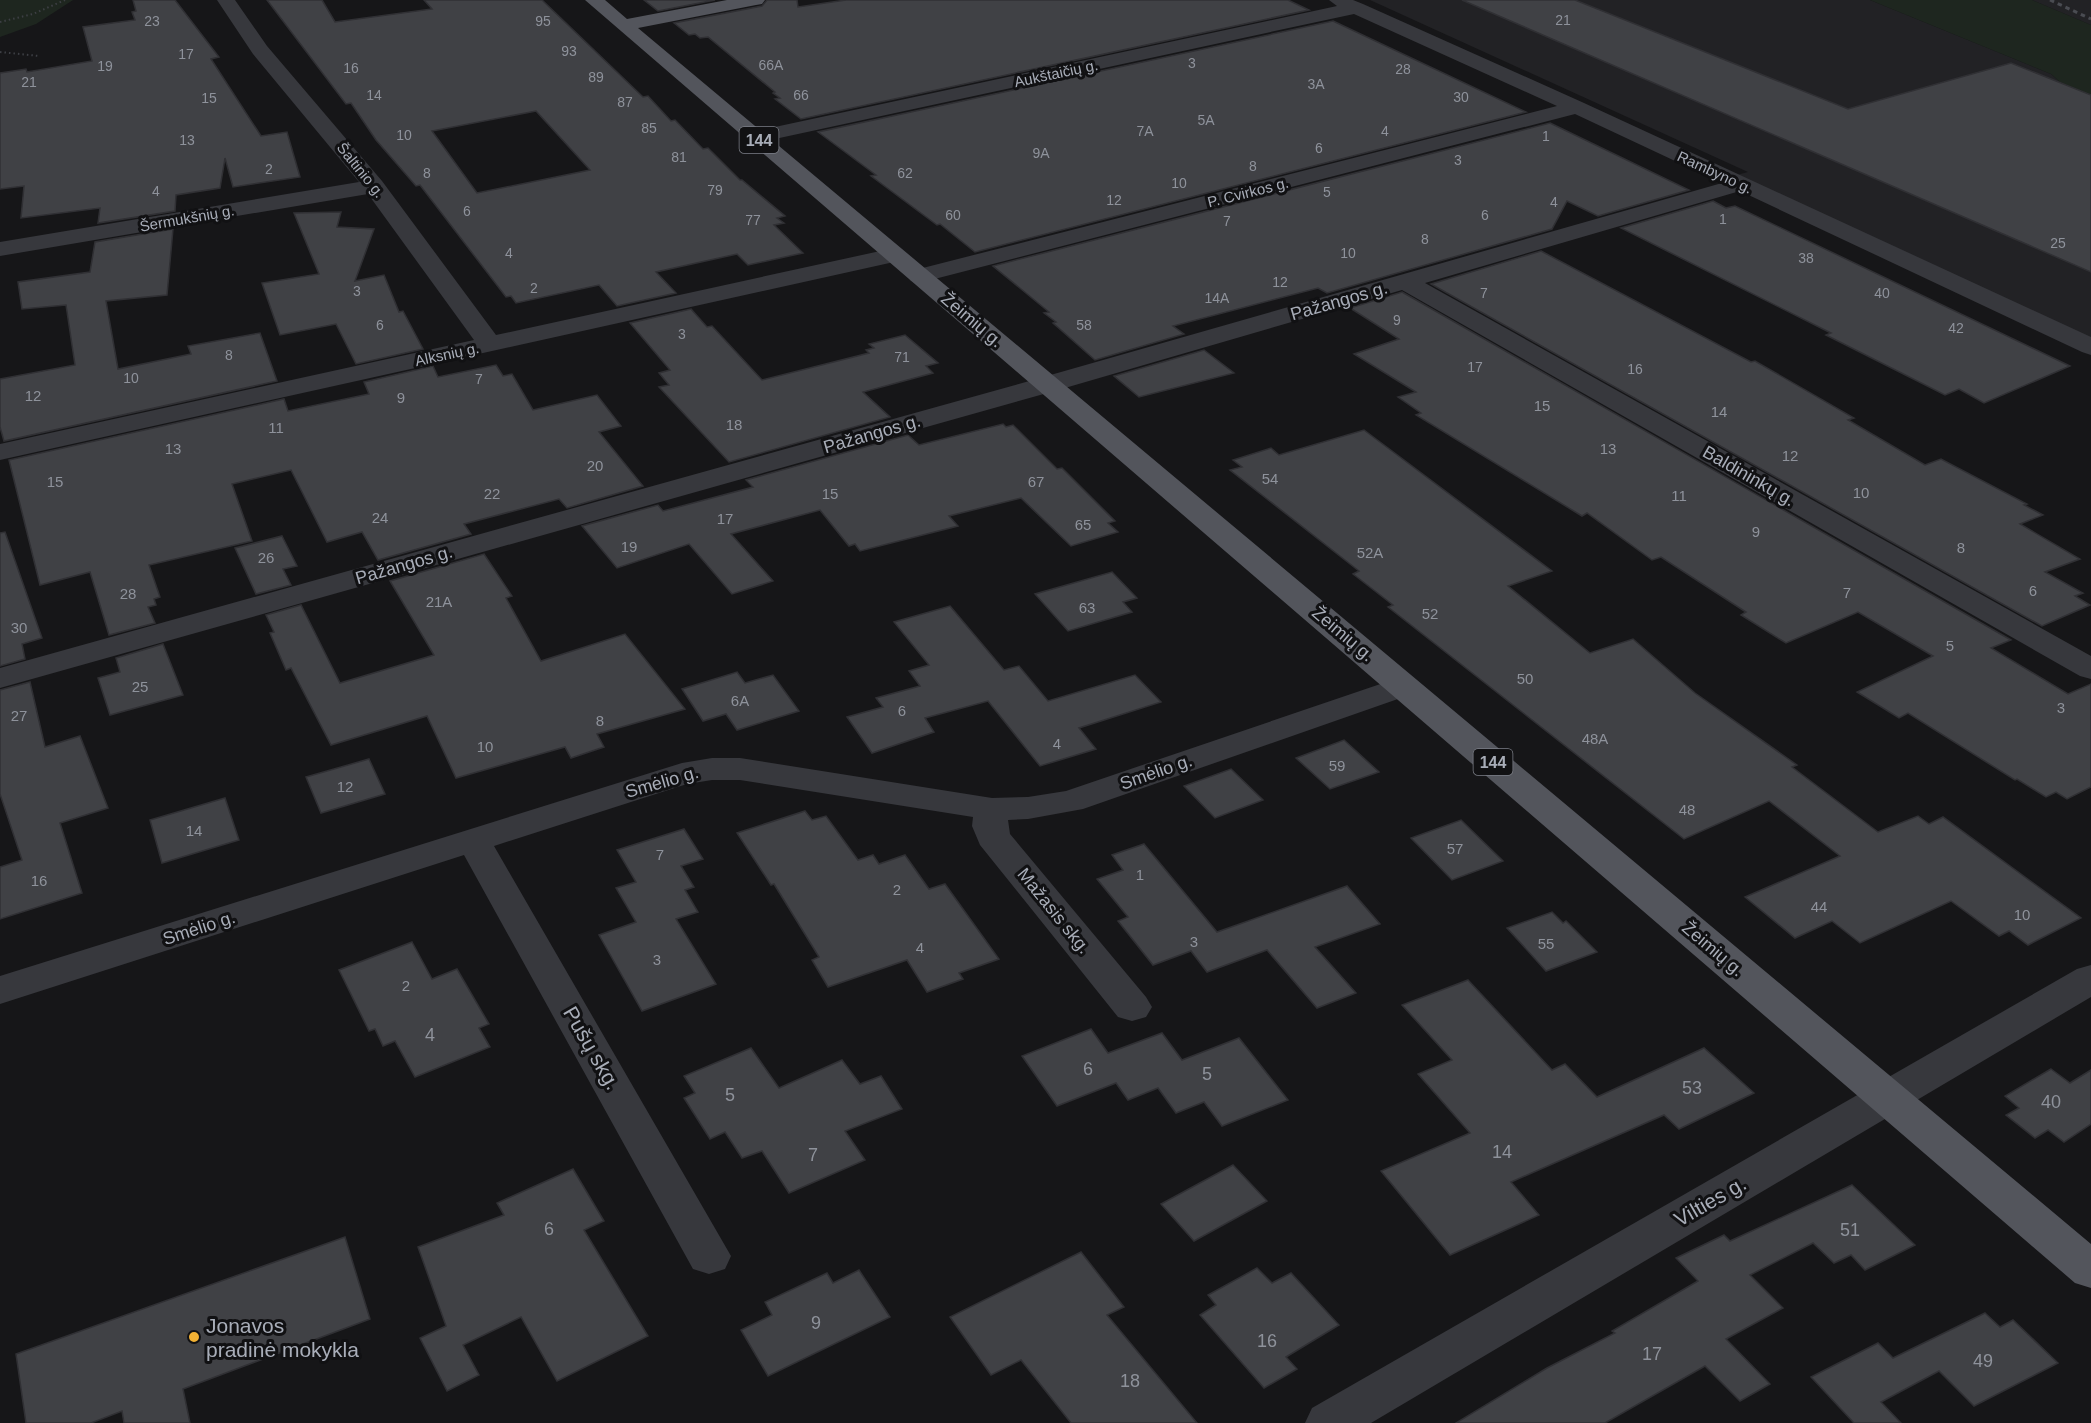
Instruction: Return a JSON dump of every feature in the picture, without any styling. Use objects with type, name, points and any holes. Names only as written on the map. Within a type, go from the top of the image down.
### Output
[{"type":"main road","name":"Žeimių g.","points":[[594,0],[1889,1096],[2091,1270]]},
{"type":"main road","points":[[624,25],[756,0]]},
{"type":"street","name":"Šaltinio g.","points":[[226,0],[260,50],[374,186],[490,345]]},
{"type":"street","name":"Rambyno g.","points":[[1347,4],[1577,107],[2091,347]]},
{"type":"street","name":"Aukštaičių g.","points":[[756,137],[1347,4]]},
{"type":"street","name":"P. Cvirkos g.","points":[[907,266],[1577,107]]},
{"type":"street","name":"Pažangos g.","points":[[0,678],[1049,384],[1742,184]]},
{"type":"street","name":"Šermukšnių g.","points":[[0,249],[374,186]]},
{"type":"street","name":"Alksnių g.","points":[[0,452],[490,345],[907,266]]},
{"type":"street","name":"Baldininkų g.","points":[[1407,282],[2091,669]]},
{"type":"street","name":"Smėlio g.","points":[[0,990],[682,774],[712,769],[740,769],[992,809],[1028,808],[1071,801],[1404,686]]},
{"type":"street","name":"Mažasis skg.","points":[[992,809],[990,826],[993,837],[1132,1007]]},
{"type":"street","name":"Pušų skg.","points":[[474,840],[710,1256]]},
{"type":"street","name":"Vilties g.","points":[[1329,1423],[2091,979]]},
{"type":"path","points":[[0,22],[33,14],[65,0]]},
{"type":"path","points":[[0,52],[39,56]]},
{"type":"shaded area","points":[[0,0],[73,0],[36,24],[0,37]]},
{"type":"shaded area","points":[[1370,0],[1870,0],[2051,74],[2060,82],[2091,95],[2091,339],[1733,176],[1748,172]]},
{"type":"shaded area","points":[[1870,0],[2032,0],[2091,25],[2091,95],[2060,82],[2051,74]]},
{"type":"shaded area","points":[[2032,0],[2091,0],[2091,25]]},
{"type":"building","points":[[133,0],[175,0],[219,57],[211,59],[261,136],[287,132],[300,177],[233,187],[225,158],[220,188],[176,195],[175,211],[98,223],[100,208],[21,218],[24,186],[0,189],[0,73],[26,69],[27,72],[92,61],[83,27],[135,20],[132,12],[136,11]]},
{"type":"building","points":[[267,0],[322,0],[335,22],[432,9],[424,0],[542,0],[643,97],[648,96],[671,121],[675,120],[703,149],[708,148],[740,180],[785,216],[777,218],[784,223],[774,225],[803,253],[748,265],[737,254],[656,272],[676,293],[617,306],[599,285],[516,303],[511,296],[506,297],[420,185],[416,186],[376,140],[351,103],[346,104]],"holes":[[[536,111],[590,170],[477,193],[432,131]]]},
{"type":"building","points":[[644,0],[715,0],[658,11]]},
{"type":"building","points":[[767,0],[797,0],[798,7],[846,0],[1288,0],[1309,10],[801,119],[775,99],[780,98],[773,93],[775,92],[708,37],[700,38],[695,34],[689,35],[674,23],[762,6]]},
{"type":"building","points":[[1462,0],[1575,0],[1848,109],[2011,63],[2091,95],[2091,272]]},
{"type":"building","points":[[1333,21],[1526,112],[975,252],[940,224],[937,225],[871,176],[876,175],[818,132]]},
{"type":"building","points":[[1550,123],[1689,190],[1598,216],[1567,201],[1552,229],[1327,293],[1318,288],[1173,326],[1184,334],[1095,360],[1044,313],[1049,312],[993,266]]},
{"type":"building","points":[[1713,201],[1726,208],[1735,206],[2070,366],[1984,403],[1959,389],[1945,395],[1826,335],[1831,333],[1621,228]]},
{"type":"building","points":[[341,212],[337,227],[374,229],[355,281],[384,275],[399,312],[403,311],[423,349],[356,364],[336,324],[280,335],[262,283],[319,274],[294,213]]},
{"type":"building","points":[[173,229],[167,295],[106,301],[118,369],[191,354],[188,346],[260,333],[277,381],[4,441],[0,427],[0,379],[75,365],[66,305],[22,309],[18,282],[90,272],[95,242]]},
{"type":"building","points":[[1541,251],[1751,362],[1755,361],[1854,418],[1848,420],[1925,465],[1941,459],[2027,504],[2024,505],[2043,515],[2020,524],[2080,559],[2045,572],[2083,593],[2075,596],[2090,605],[2042,626],[1431,284]]},
{"type":"building","points":[[1402,292],[2011,640],[1991,648],[2068,694],[2091,684],[2091,787],[2067,799],[2056,792],[2046,797],[1908,713],[1899,718],[1857,692],[1933,656],[1858,612],[1786,643],[1741,615],[1746,612],[1661,557],[1652,560],[1587,513],[1582,516],[1416,415],[1421,413],[1398,397],[1416,392],[1354,354],[1399,339],[1350,308]]},
{"type":"building","points":[[691,309],[707,327],[712,326],[762,380],[869,353],[866,350],[874,348],[869,344],[905,335],[938,363],[926,366],[933,373],[863,392],[890,417],[729,462],[659,387],[669,385],[659,373],[670,370],[630,323]]},
{"type":"building","points":[[1204,350],[1234,373],[1139,397],[1114,376]]},
{"type":"building","points":[[496,365],[503,376],[512,374],[533,410],[597,395],[621,426],[599,432],[643,486],[567,508],[559,499],[464,524],[471,534],[378,560],[362,532],[327,542],[291,470],[232,484],[252,541],[149,565],[160,597],[154,599],[156,605],[148,607],[155,623],[109,635],[90,572],[40,585],[9,460],[284,399],[288,411],[369,394],[364,382],[433,366],[438,377]]},
{"type":"building","points":[[1003,424],[1006,427],[1013,425],[1057,469],[1062,468],[1115,521],[1108,523],[1118,532],[1071,546],[1021,498],[949,516],[958,526],[860,551],[855,544],[849,546],[820,510],[731,534],[773,581],[732,594],[689,544],[617,568],[582,526],[658,505],[663,511],[753,487],[746,480],[908,435],[919,445]]},
{"type":"building","points":[[1364,430],[1552,571],[1508,586],[1590,653],[1633,639],[1695,693],[1797,765],[1792,767],[1878,832],[1918,816],[1929,824],[1943,817],[2081,918],[2028,945],[2009,931],[1999,936],[1951,901],[1860,943],[1832,921],[1795,938],[1745,897],[1840,856],[1769,801],[1684,839],[1388,607],[1393,605],[1353,574],[1359,571],[1230,470],[1242,467],[1233,460],[1271,448],[1279,455]]},
{"type":"building","points":[[5,532],[42,638],[22,644],[25,659],[0,666],[0,533]]},
{"type":"building","points":[[282,536],[297,566],[283,569],[291,585],[256,594],[235,548]]},
{"type":"building","points":[[484,554],[512,596],[506,598],[541,661],[625,634],[685,709],[597,734],[604,747],[571,758],[565,747],[456,778],[427,716],[331,745],[291,668],[286,670],[270,633],[274,632],[266,615],[301,605],[340,683],[434,655],[390,581]]},
{"type":"building","points":[[1112,572],[1137,598],[1123,602],[1132,612],[1068,631],[1035,594]]},
{"type":"building","points":[[950,606],[1004,670],[1019,666],[1048,701],[1135,675],[1161,702],[1079,728],[1096,749],[1040,766],[988,701],[925,718],[934,732],[872,753],[847,717],[883,707],[876,698],[920,686],[909,671],[929,665],[894,622]]},
{"type":"building","points":[[163,644],[183,695],[110,715],[98,678],[120,672],[116,658]]},
{"type":"building","points":[[737,672],[745,683],[773,675],[799,711],[737,730],[726,714],[703,721],[682,689]]},
{"type":"building","points":[[30,682],[45,747],[80,736],[108,808],[60,823],[82,893],[0,919],[0,867],[22,860],[0,794],[0,690]]},
{"type":"building","points":[[1344,740],[1379,772],[1330,789],[1296,758]]},
{"type":"building","points":[[369,759],[385,794],[321,813],[306,777]]},
{"type":"building","points":[[1231,769],[1263,800],[1215,818],[1184,786]]},
{"type":"building","points":[[225,798],[239,840],[162,863],[150,820]]},
{"type":"building","points":[[805,811],[812,820],[826,816],[858,860],[873,855],[879,864],[905,855],[929,889],[945,884],[999,959],[959,973],[963,979],[927,992],[907,960],[828,987],[812,960],[819,957],[774,884],[771,885],[737,833]]},
{"type":"building","points":[[1461,820],[1503,861],[1452,880],[1411,838]]},
{"type":"building","points":[[684,829],[703,859],[681,866],[694,887],[685,890],[698,912],[676,919],[716,984],[642,1011],[599,935],[636,922],[616,888],[636,882],[617,850]]},
{"type":"building","points":[[1144,844],[1217,932],[1347,886],[1380,924],[1315,947],[1356,993],[1317,1008],[1267,950],[1207,972],[1191,951],[1153,965],[1118,921],[1128,917],[1097,879],[1123,870],[1112,855]]},
{"type":"building","points":[[1552,912],[1563,923],[1566,921],[1597,952],[1546,971],[1507,928]]},
{"type":"building","points":[[412,942],[432,979],[457,969],[489,1024],[479,1028],[490,1047],[415,1077],[395,1041],[383,1046],[375,1029],[369,1031],[339,970]]},
{"type":"building","points":[[1468,980],[1552,1070],[1565,1064],[1597,1097],[1704,1048],[1754,1093],[1679,1129],[1664,1115],[1511,1182],[1539,1215],[1450,1255],[1381,1171],[1470,1133],[1418,1074],[1452,1060],[1402,1005]]},
{"type":"building","points":[[1091,1029],[1108,1053],[1162,1033],[1182,1060],[1239,1038],[1288,1100],[1222,1126],[1204,1102],[1176,1113],[1158,1088],[1128,1100],[1116,1083],[1057,1106],[1022,1056]]},
{"type":"building","points":[[751,1048],[779,1088],[842,1060],[860,1084],[881,1076],[902,1109],[845,1131],[865,1160],[789,1193],[762,1151],[742,1158],[725,1132],[710,1139],[684,1098],[695,1093],[684,1076]]},
{"type":"building","points":[[2051,1069],[2070,1083],[2091,1070],[2091,1124],[2064,1142],[2048,1130],[2035,1138],[2006,1115],[2019,1108],[2005,1096]]},
{"type":"building","points":[[1233,1165],[1267,1201],[1194,1241],[1161,1204]]},
{"type":"building","points":[[573,1169],[604,1221],[584,1230],[648,1336],[557,1381],[521,1317],[463,1345],[479,1375],[447,1391],[420,1338],[446,1326],[418,1247],[504,1215],[497,1203]]},
{"type":"building","points":[[1852,1185],[1915,1245],[1865,1270],[1851,1255],[1834,1263],[1813,1243],[1750,1275],[1783,1308],[1726,1339],[1770,1384],[1740,1401],[1705,1366],[1605,1423],[1456,1423],[1547,1368],[1615,1333],[1612,1331],[1698,1281],[1676,1258],[1724,1235],[1730,1241]]},
{"type":"building","name":"Jonavos pradinė mokykla","points":[[345,1237],[370,1319],[183,1389],[190,1423],[124,1423],[122,1411],[91,1423],[26,1423],[16,1354]]},
{"type":"building","points":[[1081,1252],[1124,1307],[1107,1315],[1197,1423],[1071,1423],[1021,1360],[991,1375],[950,1317]]},
{"type":"building","points":[[1257,1268],[1272,1283],[1291,1273],[1339,1325],[1286,1357],[1297,1369],[1264,1388],[1200,1315],[1216,1305],[1208,1295]]},
{"type":"building","points":[[859,1270],[890,1317],[768,1376],[741,1330],[772,1315],[765,1302],[827,1273],[833,1283]]},
{"type":"building","points":[[1985,1313],[2000,1327],[2013,1320],[2058,1363],[1974,1406],[1939,1371],[1881,1402],[1901,1423],[1854,1423],[1811,1377],[1878,1343],[1893,1358]]},
{"type":"railway","points":[[2050,0],[2091,19]]},
{"type":"place","name":"Jonavos pradinė mokykla","points":[[194,1337]]}]
